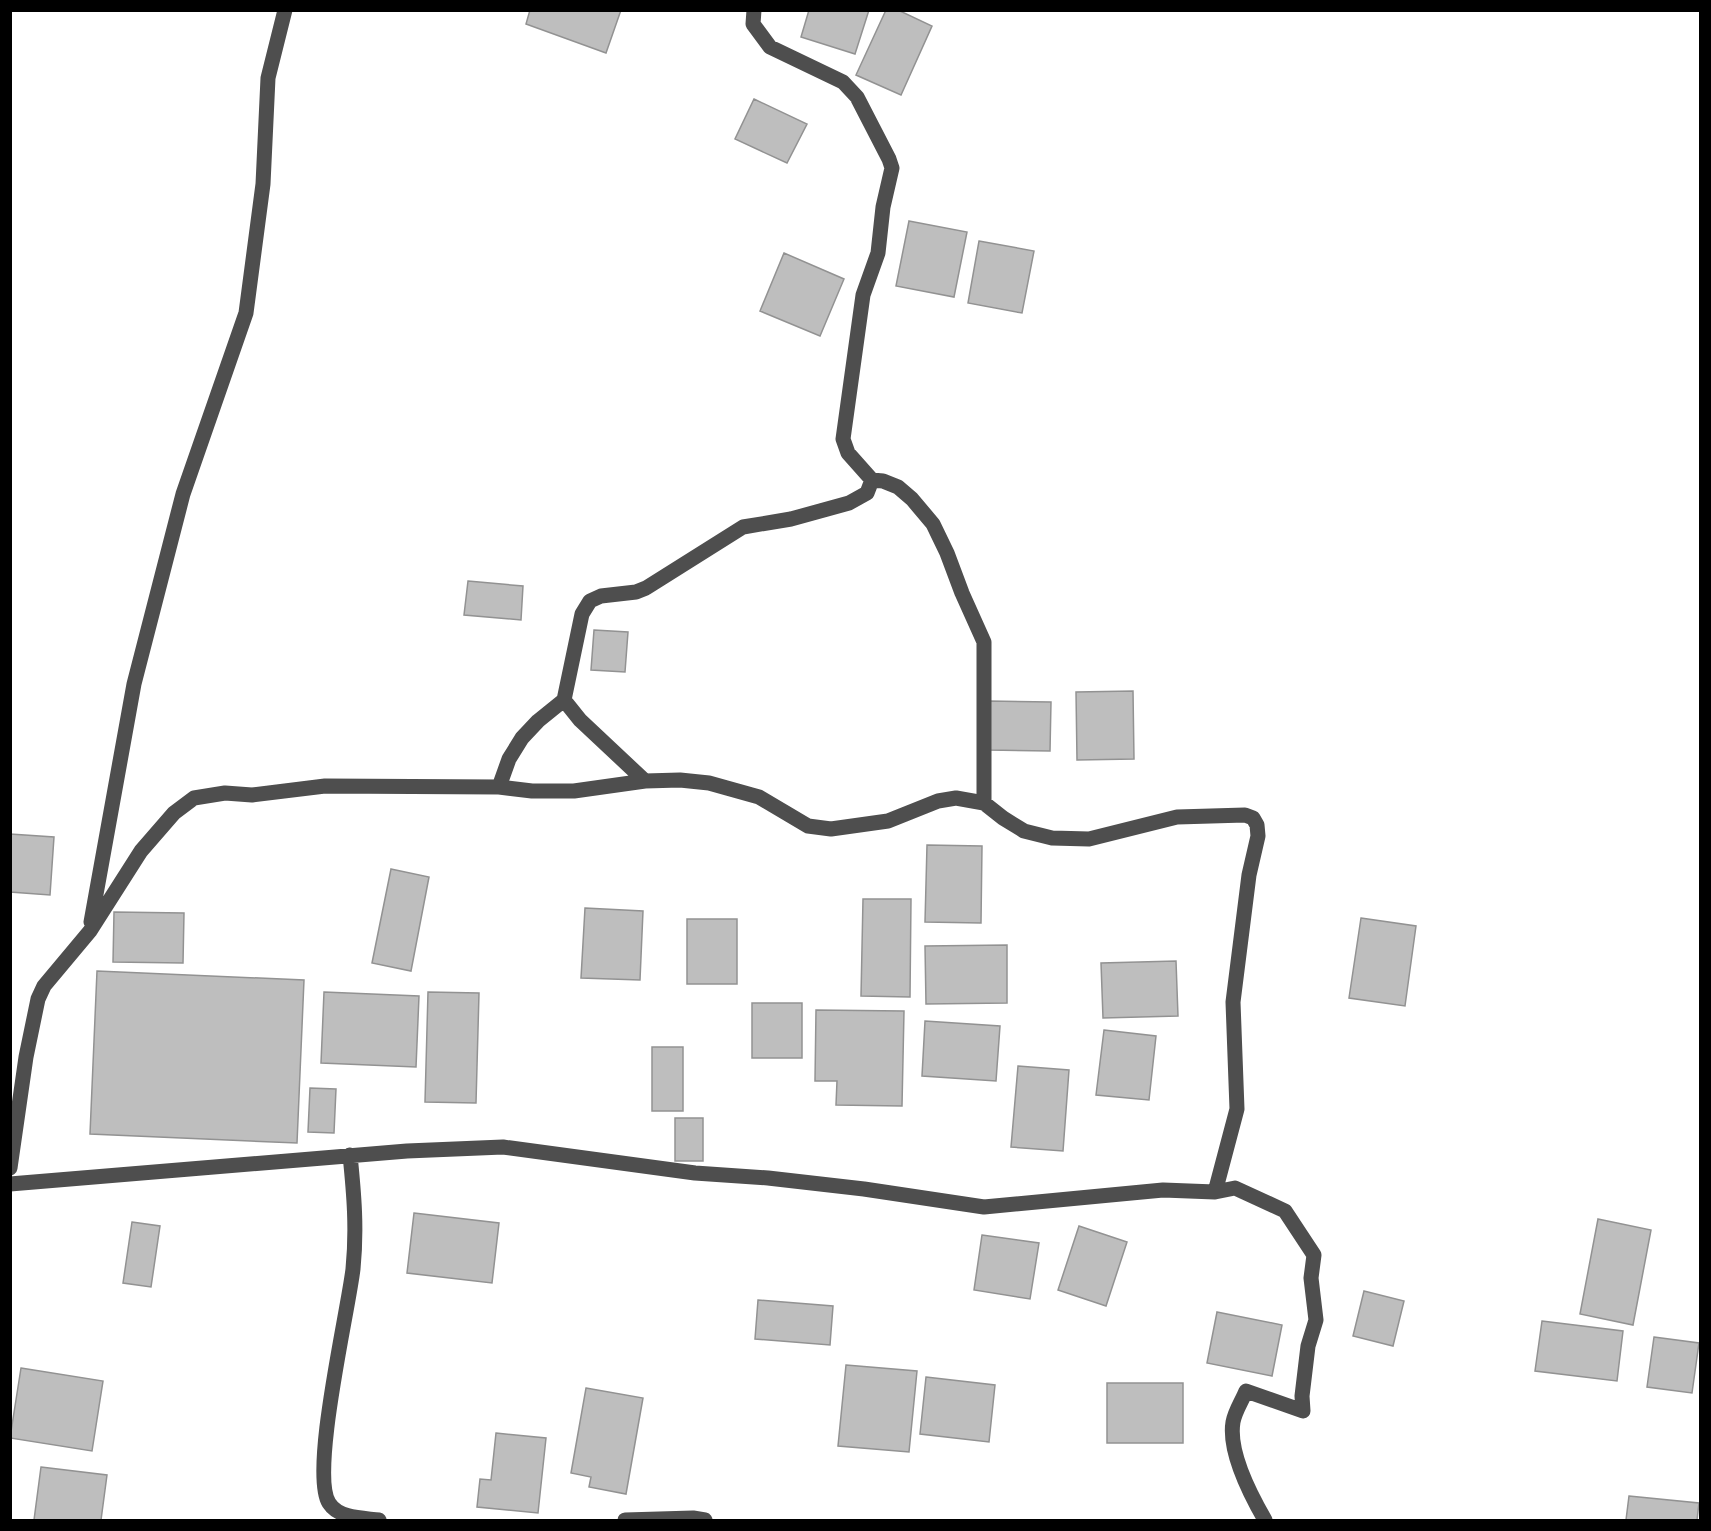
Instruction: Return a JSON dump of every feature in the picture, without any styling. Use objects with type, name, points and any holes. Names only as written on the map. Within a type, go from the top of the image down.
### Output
[{"type":"street","points":[[90,931],[134,684],[183,494],[246,313],[263,184],[268,78],[285,10]]},
{"type":"street","points":[[754,10],[753,24],[771,47],[843,82],[857,97],[883,145],[892,168],[883,207],[878,253],[862,295],[843,439],[848,453],[872,480],[883,481],[898,487],[912,499],[933,524],[984,642],[984,802]]},
{"type":"street","points":[[499,787],[509,759],[522,738],[538,721],[564,700],[582,614],[590,601],[601,596],[636,592],[646,588],[742,527],[791,519],[849,503],[867,493],[872,480]]},
{"type":"street","points":[[564,700],[580,720],[645,781]]},
{"type":"street","points":[[10,1168],[22,1079],[38,999],[44,986],[90,931],[141,851],[174,813],[194,798],[225,793],[252,795],[325,786],[499,787],[532,791],[574,791],[645,781],[680,780],[709,783],[759,797],[808,826],[831,829],[888,821],[938,801],[956,798],[984,802],[1024,831],[1052,838],[1089,839],[1178,817],[1245,815],[1252,818],[1257,825],[1258,836],[1249,875],[1233,1002],[1237,1109],[1215,1192]]},
{"type":"street","points":[[10,1184],[350,1155],[503,1147],[695,1173],[768,1178],[864,1189],[984,1207],[1163,1190],[1215,1192],[1235,1188],[1285,1211],[1314,1255],[1311,1278],[1316,1320],[1308,1346],[1302,1396],[1304,1411],[1246,1391],[1233,1418],[1232,1431],[1237,1460],[1252,1498],[1265,1521]]},
{"type":"street","points":[[350,1155],[356,1206],[352,1269],[325,1443],[324,1483],[330,1504],[347,1516],[380,1521]]},
{"type":"street","points":[[624,1521],[693,1518],[705,1521]]},
{"type":"building","points":[[530,10],[621,10],[606,53],[526,24]]},
{"type":"building","points":[[809,10],[869,10],[855,54],[801,37]]},
{"type":"building","points":[[886,10],[898,10],[932,26],[901,95],[856,75]]},
{"type":"building","points":[[754,99],[807,124],[787,163],[735,139]]},
{"type":"building","points":[[909,221],[967,232],[954,297],[896,286]]},
{"type":"building","points":[[979,241],[1034,251],[1022,313],[968,303]]},
{"type":"building","points":[[784,253],[844,279],[820,336],[760,311]]},
{"type":"building","points":[[468,581],[523,586],[521,620],[464,615]]},
{"type":"building","points":[[594,630],[628,632],[625,672],[591,670]]},
{"type":"building","points":[[1133,691],[1134,759],[1077,760],[1076,692]]},
{"type":"building","points":[[989,701],[1051,702],[1050,751],[988,750]]},
{"type":"building","points":[[10,834],[54,837],[50,895],[10,892]]},
{"type":"building","points":[[927,845],[982,846],[981,923],[925,922]]},
{"type":"building","points":[[391,869],[429,877],[411,971],[372,963]]},
{"type":"building","points":[[863,899],[911,899],[910,997],[861,996]]},
{"type":"building","points":[[585,908],[643,911],[640,980],[581,978]]},
{"type":"building","points":[[114,912],[184,913],[183,963],[113,962]]},
{"type":"building","points":[[1361,918],[1416,926],[1405,1006],[1349,998]]},
{"type":"building","points":[[687,919],[737,919],[737,984],[687,984]]},
{"type":"building","points":[[1007,945],[1007,1003],[926,1004],[925,946]]},
{"type":"building","points":[[1176,961],[1178,1016],[1103,1018],[1101,963]]},
{"type":"building","points":[[97,971],[304,980],[297,1143],[90,1134]]},
{"type":"building","points":[[324,992],[419,996],[416,1067],[321,1063]]},
{"type":"building","points":[[428,992],[479,993],[476,1103],[425,1102]]},
{"type":"building","points":[[752,1003],[802,1003],[802,1058],[752,1058]]},
{"type":"building","points":[[816,1010],[904,1011],[902,1106],[836,1105],[837,1081],[815,1081]]},
{"type":"building","points":[[925,1021],[1000,1026],[996,1081],[922,1076]]},
{"type":"building","points":[[1104,1030],[1156,1036],[1149,1100],[1096,1095]]},
{"type":"building","points":[[652,1047],[683,1047],[683,1111],[652,1111]]},
{"type":"building","points":[[1018,1066],[1069,1070],[1063,1151],[1011,1147]]},
{"type":"building","points":[[310,1088],[336,1089],[334,1133],[308,1132]]},
{"type":"building","points":[[675,1118],[703,1118],[703,1161],[675,1161]]},
{"type":"building","points":[[414,1213],[499,1223],[492,1283],[407,1273]]},
{"type":"building","points":[[1598,1219],[1651,1230],[1633,1325],[1580,1314]]},
{"type":"building","points":[[132,1222],[160,1226],[151,1287],[123,1283]]},
{"type":"building","points":[[1079,1226],[1127,1242],[1106,1306],[1058,1290]]},
{"type":"building","points":[[982,1235],[1039,1243],[1030,1299],[974,1290]]},
{"type":"building","points":[[1364,1291],[1404,1301],[1393,1346],[1353,1336]]},
{"type":"building","points":[[758,1300],[833,1306],[830,1345],[755,1339]]},
{"type":"building","points":[[1217,1312],[1282,1325],[1272,1376],[1207,1363]]},
{"type":"building","points":[[1542,1321],[1623,1331],[1617,1381],[1535,1371]]},
{"type":"building","points":[[1654,1337],[1699,1343],[1692,1393],[1647,1387]]},
{"type":"building","points":[[846,1365],[917,1371],[909,1452],[838,1446]]},
{"type":"building","points":[[21,1368],[103,1381],[92,1451],[10,1438]]},
{"type":"building","points":[[926,1377],[995,1385],[989,1442],[920,1434]]},
{"type":"building","points":[[1107,1383],[1183,1383],[1183,1443],[1107,1443]]},
{"type":"building","points":[[586,1388],[643,1398],[626,1494],[589,1487],[591,1477],[571,1473]]},
{"type":"building","points":[[496,1433],[546,1438],[538,1513],[477,1507],[480,1479],[491,1480]]},
{"type":"building","points":[[41,1467],[107,1475],[101,1520],[34,1520]]},
{"type":"building","points":[[1629,1496],[1699,1503],[1697,1520],[1626,1520]]}]
